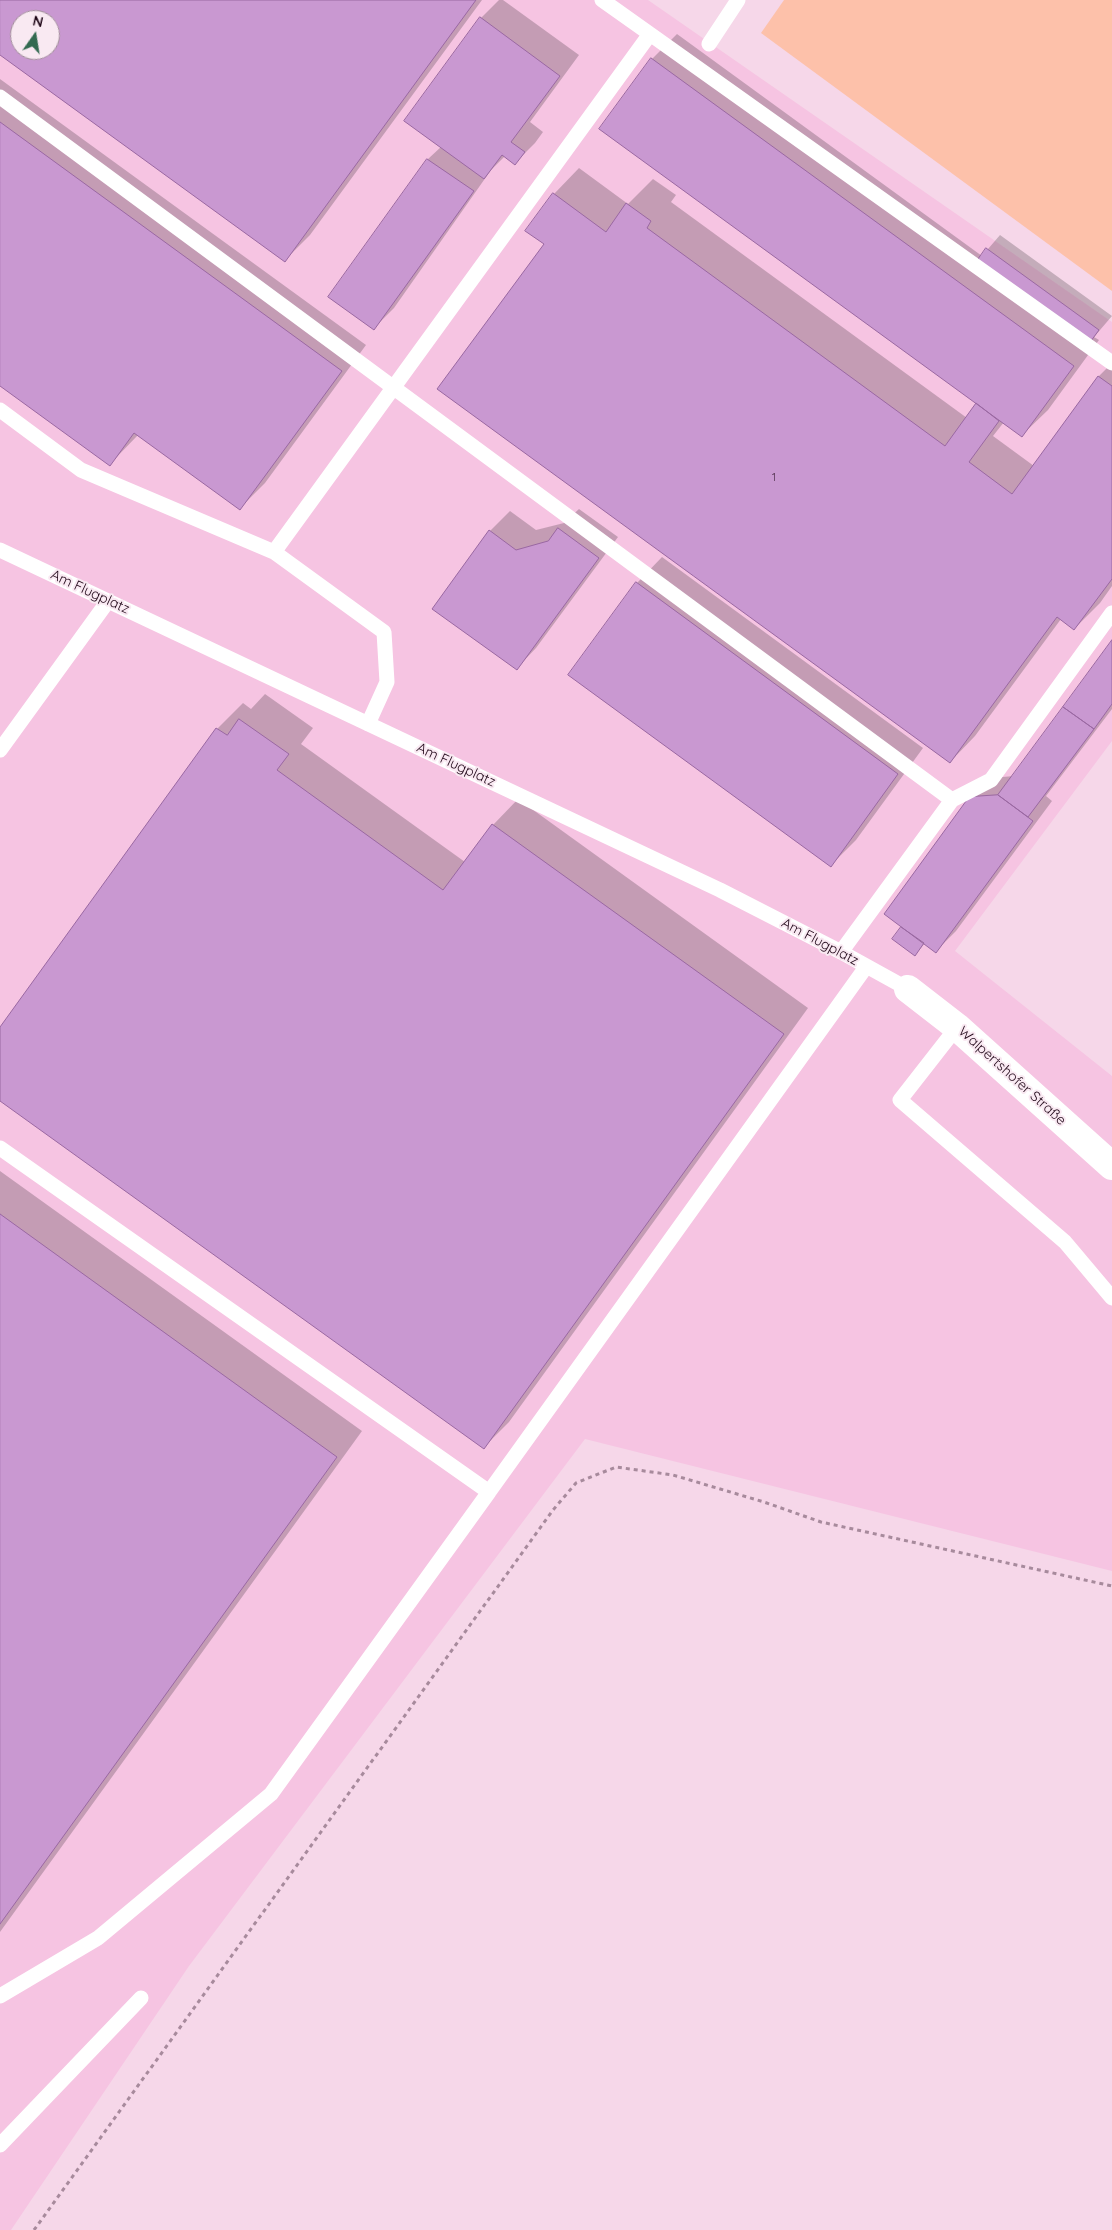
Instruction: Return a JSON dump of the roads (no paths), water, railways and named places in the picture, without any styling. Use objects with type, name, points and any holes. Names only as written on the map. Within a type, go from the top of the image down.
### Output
[{"type":"street","name":"Walpertshofer Straße","points":[[908,990],[957,1027],[1112,1166]]},
{"type":"lane","points":[[602,0],[1112,363]]},
{"type":"lane","points":[[709,44],[738,0]]},
{"type":"lane","points":[[274,552],[650,34]]},
{"type":"lane","points":[[0,97],[952,800]]},
{"type":"lane","points":[[0,410],[81,470],[274,552],[384,632],[387,682],[368,724]]},
{"type":"lane","name":"Am Flugplatz","points":[[0,550],[720,890],[840,952],[908,990]]},
{"type":"lane","points":[[0,750],[108,601]]},
{"type":"lane","points":[[840,952],[952,800],[991,780],[1112,613]]},
{"type":"lane","points":[[0,1996],[98,1938],[271,1794],[866,967]]},
{"type":"lane","points":[[957,1027],[900,1100],[1065,1242],[1112,1298]]},
{"type":"lane","points":[[0,1148],[489,1492]]},
{"type":"lane","points":[[0,2144],[142,1998]]}]
